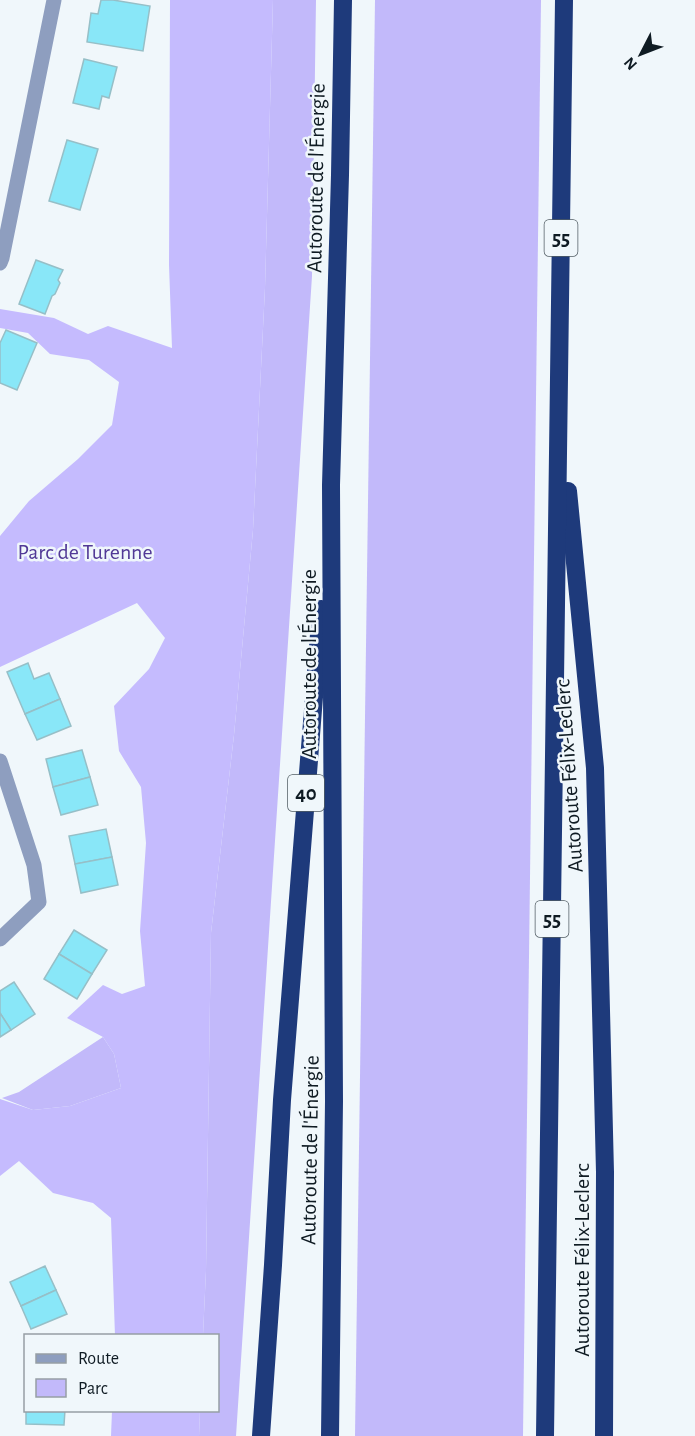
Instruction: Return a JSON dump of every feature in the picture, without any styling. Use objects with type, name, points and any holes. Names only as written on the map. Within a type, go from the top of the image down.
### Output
[{"type":"highway","name":"Autoroute de l'Énergie","points":[[330,1436],[334,1101],[331,485],[343,0]]},
{"type":"highway","name":"55","points":[[545,1436],[564,0]]},
{"type":"highway","name":"Autoroute Félix-Leclerc","points":[[559,401],[595,768],[604,1105],[604,1436]]},
{"type":"highway","name":"40","points":[[261,1436],[282,1100],[331,485]]},
{"type":"street","points":[[0,263],[54,0]]},
{"type":"street","points":[[0,761],[34,865],[39,902],[0,939]]},
{"type":"green space","name":"Parc de Turenne","points":[[170,0],[273,0],[265,288],[253,530],[234,735],[211,933],[203,1334],[115,1334],[111,1218],[93,1203],[53,1193],[19,1161],[0,1176],[0,1099],[33,1110],[70,1106],[121,1088],[114,1054],[103,1037],[67,1018],[103,985],[122,994],[145,986],[140,931],[146,843],[141,787],[119,751],[114,706],[149,669],[165,638],[137,603],[0,667],[0,536],[29,501],[78,459],[112,425],[119,382],[89,360],[50,354],[28,333],[0,328],[0,309],[54,318],[88,334],[108,326],[172,348],[169,265]]},
{"type":"green space","points":[[273,0],[316,0],[312,276],[236,1436],[199,1436],[200,1412],[219,1412],[219,1334],[203,1334],[211,933],[234,735],[253,530],[265,288]]},
{"type":"green space","points":[[375,0],[541,0],[523,1436],[355,1436]]},
{"type":"green space","points":[[103,1037],[114,1054],[121,1088],[70,1106],[33,1110],[2,1098],[19,1092]]},
{"type":"green space","points":[[112,1412],[200,1412],[199,1436],[111,1436]]},
{"type":"building","points":[[101,0],[150,6],[143,51],[87,42],[91,13],[98,14]]},
{"type":"building","points":[[84,59],[117,67],[109,98],[102,96],[99,109],[73,103]]},
{"type":"building","points":[[67,140],[98,149],[80,210],[49,201]]},
{"type":"building","points":[[36,260],[63,270],[58,280],[60,283],[45,314],[19,304]]},
{"type":"building","points":[[6,330],[37,343],[17,390],[0,383],[0,343]]},
{"type":"building","points":[[28,663],[34,679],[49,673],[60,699],[25,714],[7,672]]},
{"type":"building","points":[[60,699],[71,726],[37,740],[25,714]]},
{"type":"building","points":[[82,750],[90,777],[53,787],[46,759]]},
{"type":"building","points":[[90,777],[98,805],[61,815],[53,787]]},
{"type":"building","points":[[106,829],[112,857],[75,864],[69,836]]},
{"type":"building","points":[[112,857],[118,885],[81,893],[75,864]]},
{"type":"building","points":[[74,930],[107,950],[92,974],[59,954]]},
{"type":"building","points":[[59,954],[92,974],[77,999],[44,979]]},
{"type":"building","points":[[14,982],[35,1014],[11,1030],[0,1013],[0,991]]},
{"type":"building","points":[[0,1013],[11,1030],[0,1037]]},
{"type":"building","points":[[45,1266],[56,1290],[21,1306],[10,1282]]},
{"type":"building","points":[[56,1290],[67,1314],[31,1329],[21,1306]]},
{"type":"building","points":[[26,1412],[65,1412],[64,1425],[26,1424]]}]
